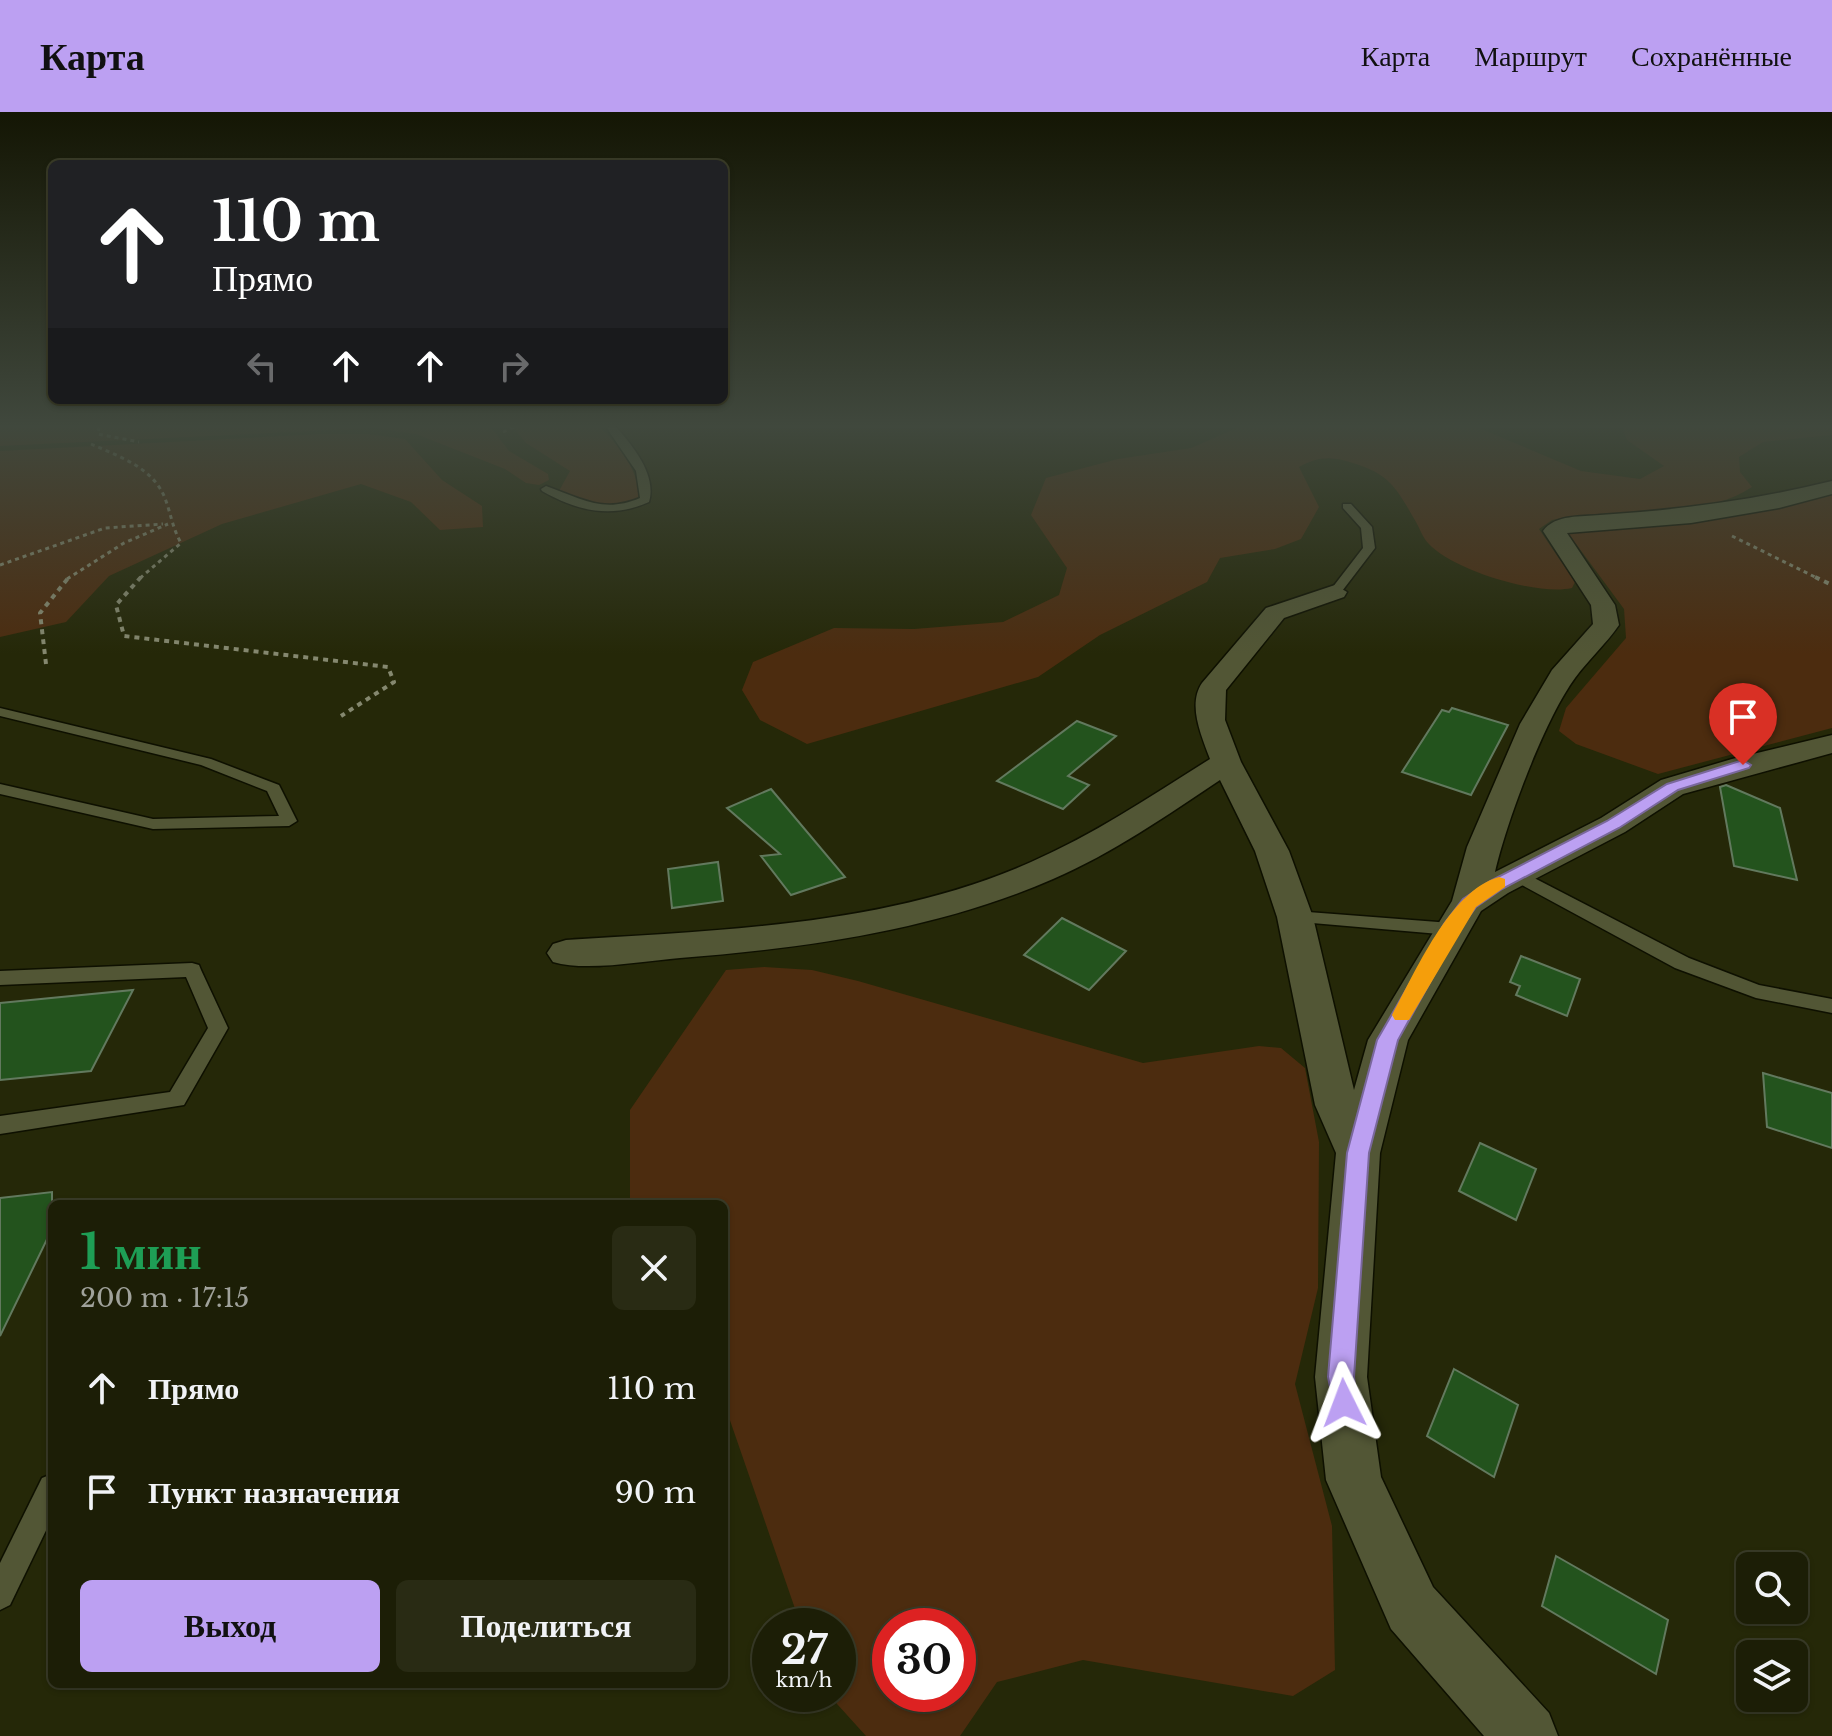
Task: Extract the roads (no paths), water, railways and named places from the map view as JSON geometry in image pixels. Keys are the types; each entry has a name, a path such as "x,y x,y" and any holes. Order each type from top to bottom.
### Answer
{"street":[{"path":"1526,1736 1412,1608 1354,1480 1341,1377 1358,1153 1388,1040 1460,916 1484,847 1535,724 1562,676 1606,625 1603,605 1554,531 1569,524 1691,516 1774,503"},
{"path":"1335,592 1275,613 1212,689 1211,720 1226,762 1272,851 1295,917 1336,1105 1358,1153"},
{"path":"1460,916 1515,874 1613,825 1672,787 1743,765 1832,744"},
{"path":"566,953 754,941 827,929 968,897 1102,842 1226,762"}],"lane":[{"path":"568,503 592,509 632,507 640,503"},
{"path":"1335,592 1369,548 1366,527 1347,506"},
{"path":"0,712 206,762 273,788 289,821 153,824 0,789"},
{"path":"1515,874 1682,963 1756,991 1832,1006"},
{"path":"1295,917 1460,916"},
{"path":"0,978 192,970 218,1028 177,1099 0,1125"},
{"path":"0,1595 48,1496"}]}
